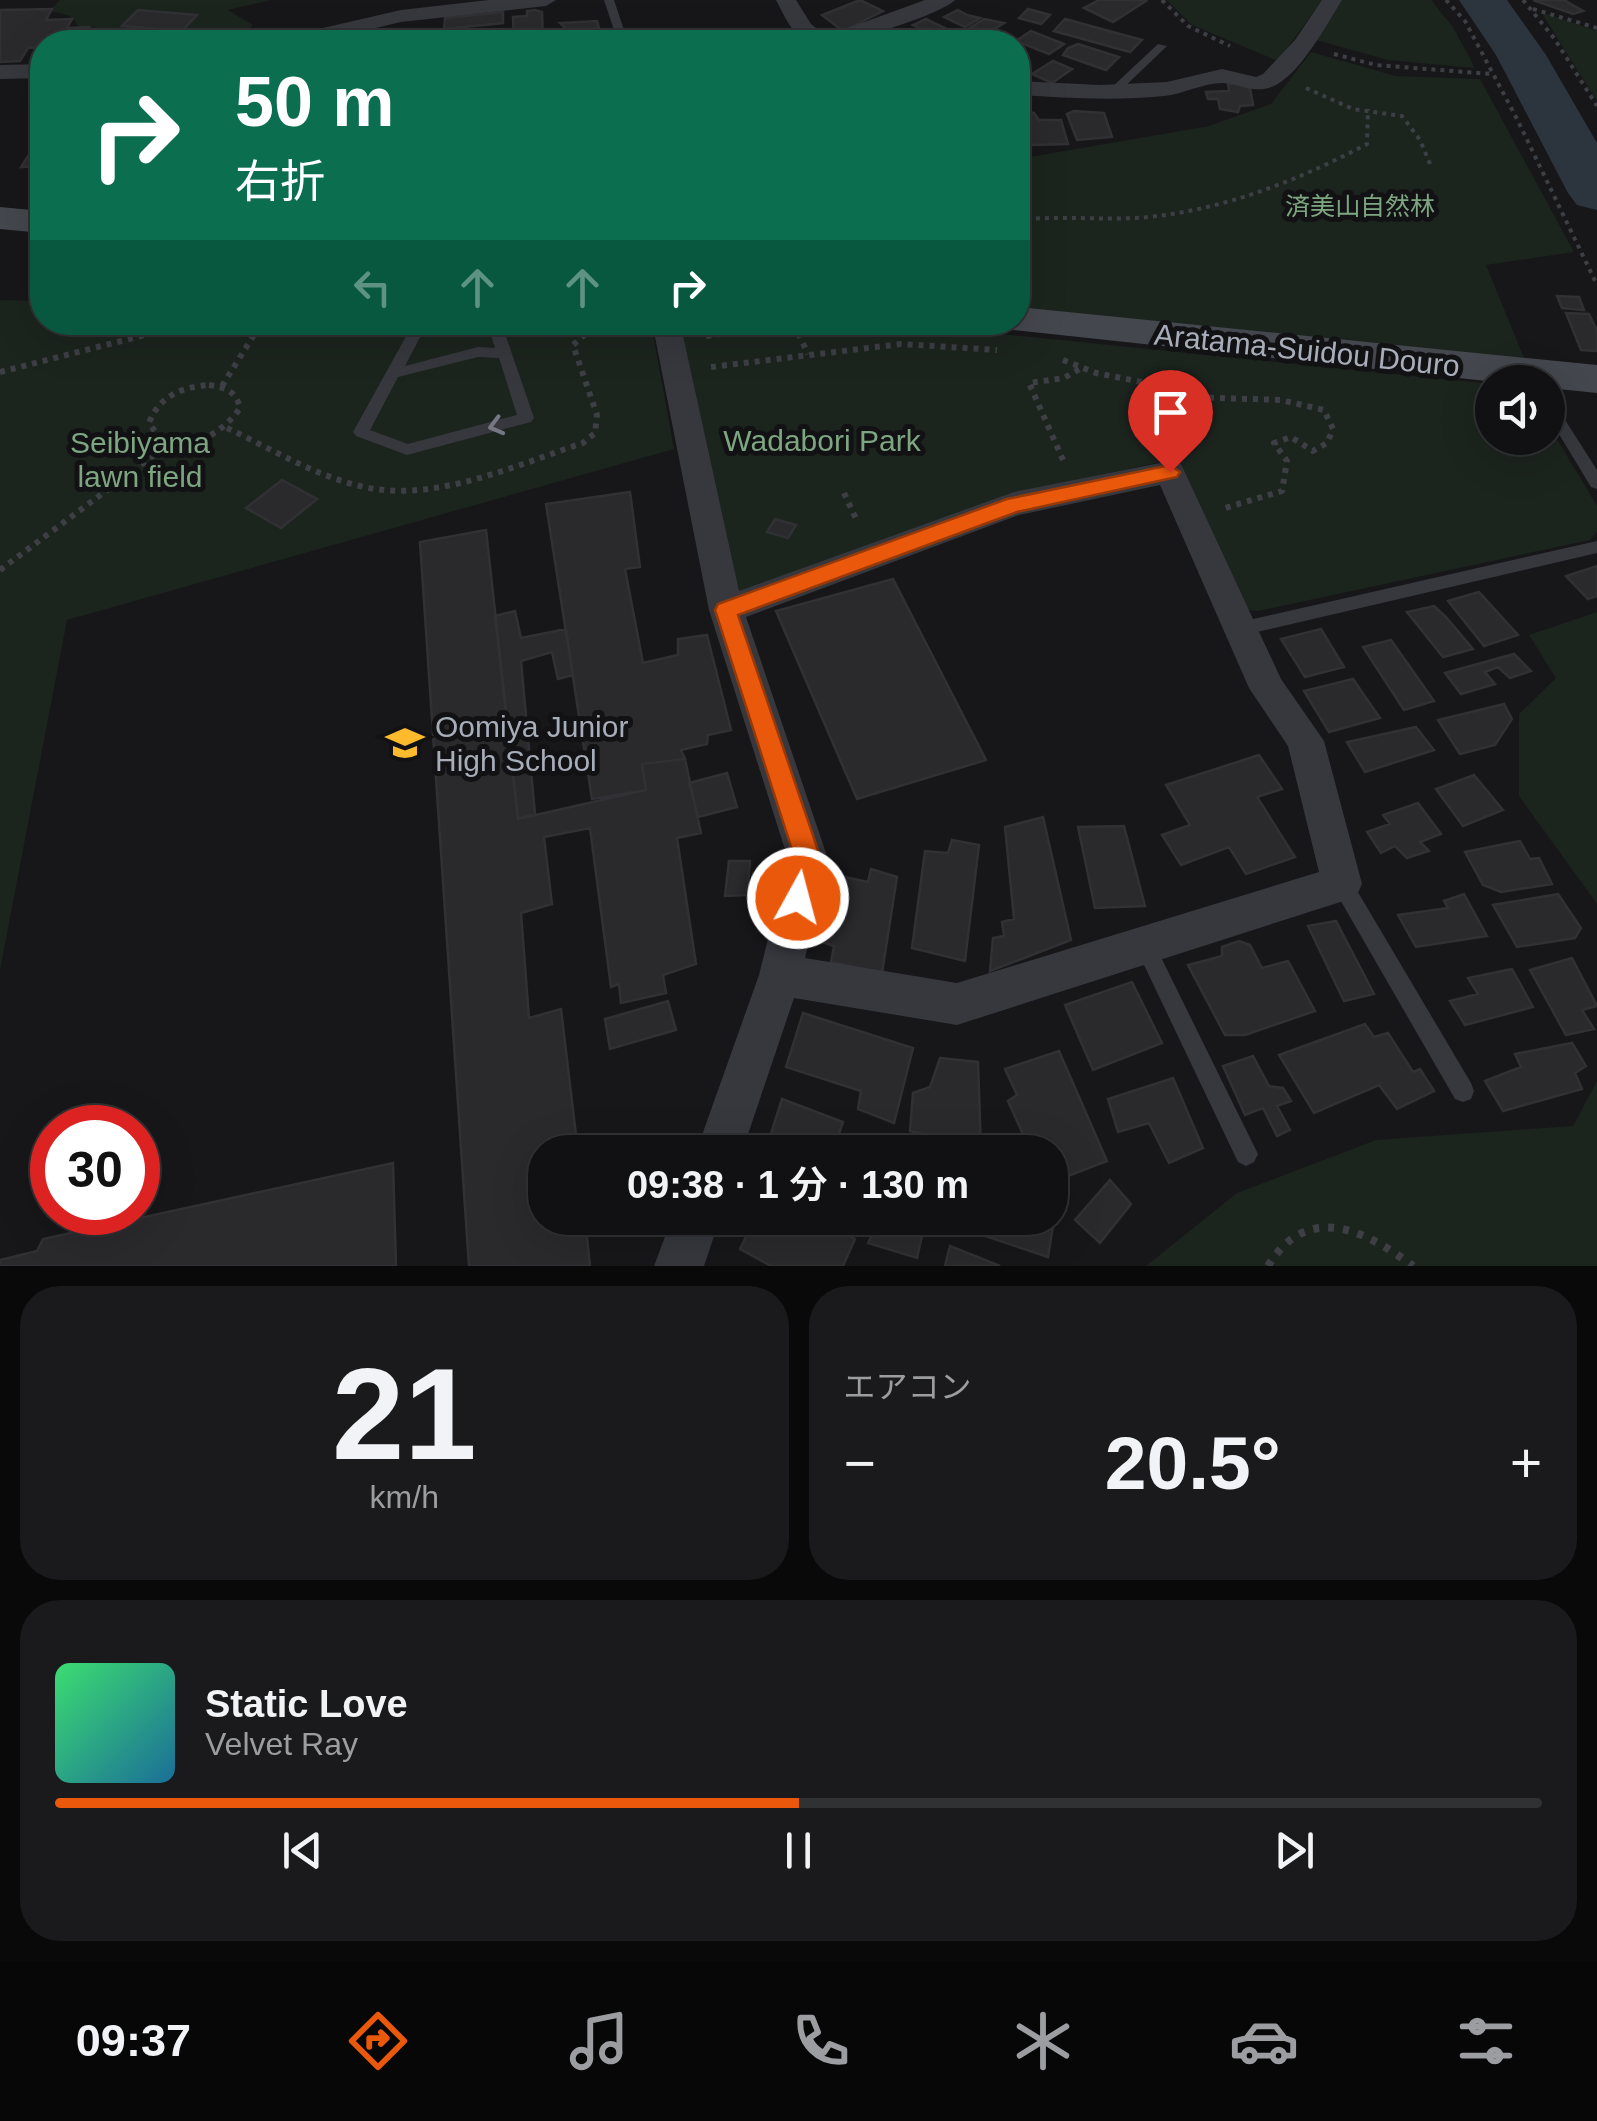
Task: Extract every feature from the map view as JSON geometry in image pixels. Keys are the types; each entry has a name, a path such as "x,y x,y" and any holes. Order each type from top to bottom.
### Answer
{"main road":[{"path":"0,218 30,221"},
{"name":"Aratama-Suidou Douro","path":"1014,336 1475,381"},
{"name":"Aratama-Suidou Douro","path":"1565,383 1597,379"}],"street":[{"path":"342,30 401,16 546,0"},
{"path":"786,0 806,30"},
{"path":"862,30 945,0"},
{"path":"1030,88 1167,89 1222,76 1256,84 1276,73 1303,44 1332,0"},
{"path":"0,72 30,71"},
{"path":"669,335 726,610 808,859 780,976 725,1135"},
{"path":"726,610 1014,504 1170,472 1267,688 1305,741 1342,884 957,1004 780,976"},
{"path":"679,1266 690,1235"}],"lane":[{"path":"609,0 620,30"},
{"path":"1114,91 1162,46"},
{"path":"414,335 361,432 406,450 526,418 498,335"},
{"path":"394,373 478,352 504,353"},
{"path":"1565,433 1597,483"},
{"path":"1240,629 1597,547"},
{"path":"1342,884 1463,1091"},
{"path":"1144,944 1246,1154"}],"path":[{"path":"1162,0 1188,26 1334,103 1396,112 1416,127 1430,164"},
{"path":"1446,0 1465,21 1597,285"},
{"path":"1523,0 1597,106"},
{"path":"1532,9 1555,12 1597,28"},
{"path":"1303,44 1376,65 1491,74"},
{"path":"1030,218 1056,215 1148,217 1256,194 1304,177 1367,144 1368,109"},
{"path":"0,372 145,335"},
{"path":"222,386 255,335"},
{"path":"799,335 808,354"},
{"path":"706,368 901,344 1014,336"},
{"path":"1047,354 1101,375 1162,384 1186,397 1282,400 1324,410 1333,430 1326,444 1313,450 1291,437 1274,442 1287,461 1282,491 1192,519"},
{"path":"1050,469 1066,466 1029,383 1064,378 1083,367"},
{"path":"196,386 222,386 232,392 240,408 226,428 200,441 159,439 150,423 158,404 196,386"},
{"path":"1166,446 1194,436 1198,416 1186,397"},
{"path":"0,570 170,442"},
{"path":"844,494 857,521"},
{"path":"840,527 873,515"},
{"path":"1268,1266 1294,1236 1322,1226 1354,1229 1386,1243 1413,1266"}],"green space":[{"path":"60,0 271,0 228,10 253,25 248,30 76,30 78,25 70,16 50,11"},
{"path":"1167,0 1322,0 1278,61 1192,25"},
{"path":"1342,0 1431,0 1453,27 1475,68 1388,60 1316,40"},
{"path":"1541,12 1597,31 1597,101"},
{"name":"済美山自然林","path":"1311,52 1396,76 1480,79 1574,252 1486,265 1524,358 1030,309 1030,157 1209,126 1271,104"},
{"name":"Wadabori Park","path":"0,300 30,301 30,335 653,335 674,449 67,620 0,970"},
{"name":"Wadabori Park","path":"678,335 1011,335 1475,382 1475,455 1565,452 1597,506 1597,532 1590,540 1258,611 1242,610 1174,459 1027,491 741,594 730,588"},
{"path":"1597,612 1597,904 1519,796 1519,714 1556,678 1529,635"},
{"path":"1597,1081 1597,1266 1146,1266 1237,1193 1376,1140 1573,1126"}],"building":[{"path":"860,0 883,11 845,30 822,15"},
{"path":"1099,0 1146,1 1113,22 1084,8"},
{"path":"1533,0 1564,0 1583,11 1573,14"},
{"path":"52,9 46,20 72,19 67,28 89,27 30,30 30,48 20,61 0,62 0,10"},
{"path":"1028,9 1050,15 1041,24 1019,18"},
{"path":"138,10 197,15 183,30 122,26"},
{"path":"958,10 980,18 965,27 944,17"},
{"path":"527,11 542,12 543,30 514,30 513,17 527,16"},
{"path":"503,12 503,23 444,29 445,18"},
{"path":"926,19 949,30 923,30 913,25"},
{"path":"984,19 1004,23 992,30 968,29"},
{"path":"1065,19 1142,40 1130,52 1054,31"},
{"path":"597,21 599,28 567,30 560,23"},
{"path":"1030,32 1064,44 1049,54 1030,47"},
{"path":"1078,44 1119,57 1106,70 1063,55"},
{"path":"1053,61 1072,69 1052,83 1032,74"},
{"path":"1228,84 1250,88 1253,105 1240,106 1238,112 1220,109 1218,99 1208,99 1206,92 1229,91"},
{"path":"1030,112 1039,120 1061,120 1068,144 1032,145"},
{"path":"1104,113 1112,137 1077,140 1067,114"},
{"path":"1557,296 1579,297 1584,310 1562,308"},
{"path":"1566,313 1589,314 1597,331 1597,351 1581,350"},
{"path":"282,480 317,499 281,528 246,508"},
{"path":"630,492 640,567 625,569 643,663 678,655 678,639 707,635 731,730 708,735 707,744 681,750 685,759 642,764 646,790 592,799 546,504"},
{"path":"775,519 796,525 788,538 767,532"},
{"path":"486,530 518,819 646,790 642,764 685,759 701,833 677,838 696,964 663,975 666,993 621,1003 619,984 611,987 590,828 544,837 552,904 521,913 529,1018 561,1009 576,1135 528,1135 528,1235 587,1235 590,1266 469,1266 420,542"},
{"path":"1597,566 1597,596 1588,599 1566,576"},
{"path":"893,579 986,760 857,799 776,611"},
{"path":"1479,592 1518,635 1484,646 1448,601"},
{"path":"1434,606 1473,649 1443,657 1407,612"},
{"path":"515,611 521,638 566,629 573,675 558,679 552,652 521,661 535,814 518,819 495,616"},
{"path":"1321,629 1344,667 1305,677 1281,639"},
{"path":"1391,640 1434,701 1404,710 1363,647"},
{"path":"1514,654 1531,671 1510,678 1498,667 1485,672 1495,684 1461,694 1445,673"},
{"path":"1353,679 1380,718 1329,732 1304,691"},
{"path":"1504,704 1512,719 1495,745 1460,754 1438,720"},
{"path":"1416,727 1434,750 1365,772 1347,742"},
{"path":"1259,755 1282,789 1257,797 1295,857 1246,874 1229,847 1181,865 1162,835 1190,825 1166,785"},
{"path":"727,773 737,807 698,817 689,783"},
{"path":"1474,775 1503,810 1463,826 1436,789"},
{"path":"1418,803 1441,834 1420,842 1429,851 1407,858 1395,846 1381,853 1367,832 1390,824 1383,815"},
{"path":"1043,817 1071,940 990,971 993,938 1004,936 1002,922 1014,919 1005,827"},
{"path":"1124,826 1145,906 1095,908 1078,827"},
{"path":"952,840 979,845 965,961 912,948 925,851 948,853"},
{"path":"1520,841 1530,859 1539,858 1552,884 1501,892 1483,885 1465,852"},
{"path":"729,861 750,861 747,895 725,896"},
{"path":"871,869 897,877 882,973 831,962 834,946 822,942 830,892 838,895 840,876 868,882"},
{"path":"1464,894 1487,936 1416,947 1398,915 1448,908 1444,901"},
{"path":"1558,894 1581,928 1575,938 1517,947 1493,905"},
{"path":"1336,921 1374,994 1344,1001 1308,926"},
{"path":"1239,941 1250,945 1262,968 1288,961 1315,1011 1245,1035 1225,1035 1188,965 1222,956 1222,947"},
{"path":"1572,958 1597,1006 1582,1010 1594,1029 1566,1035 1530,970"},
{"path":"1512,969 1533,1007 1465,1025 1450,1001 1478,994 1468,978"},
{"path":"1132,982 1162,1043 1093,1070 1065,1005"},
{"path":"668,1001 676,1030 610,1049 605,1019"},
{"path":"803,1013 913,1048 894,1123 858,1109 861,1091 786,1067"},
{"path":"1365,1024 1374,1037 1388,1033 1413,1072 1420,1069 1434,1091 1397,1109 1379,1085 1314,1113 1279,1055"},
{"path":"1572,1043 1586,1066 1575,1073 1582,1089 1503,1111 1485,1081 1521,1067 1515,1054"},
{"path":"1059,1051 1107,1161 1068,1176 1068,1135 1023,1135 1008,1101 1017,1095 1005,1069"},
{"path":"1253,1056 1269,1086 1283,1088 1291,1101 1277,1106 1290,1130 1277,1136 1263,1108 1245,1115 1223,1066"},
{"path":"940,1058 978,1062 980,1135 928,1135 910,1131 913,1093 930,1087"},
{"path":"1173,1078 1203,1148 1169,1163 1149,1123 1118,1132 1108,1099"},
{"path":"782,1099 843,1122 839,1135 771,1135"},
{"path":"393,1163 396,1266 0,1266 0,1260 37,1251 43,1239 61,1235 160,1235 160,1214"},
{"path":"1110,1180 1131,1204 1100,1243 1075,1220"},
{"path":"747,1235 848,1235 855,1239 843,1266 771,1266 740,1249"},
{"path":"872,1235 922,1235 917,1258 868,1243"},
{"path":"982,1235 1052,1235 1048,1257"},
{"path":"950,1246 1000,1266 945,1266"}],"waterway":[{"path":"1483,0 1521,55 1597,193"}],"place":[{"name":"Oomiya Junior High School","path":"405,743"}],"route":[{"path":"798,898 808,859 726,610 1014,504 1170,472"}],"park label":[{"name":"Seibiyama lawn field","path":"140,459"}]}
